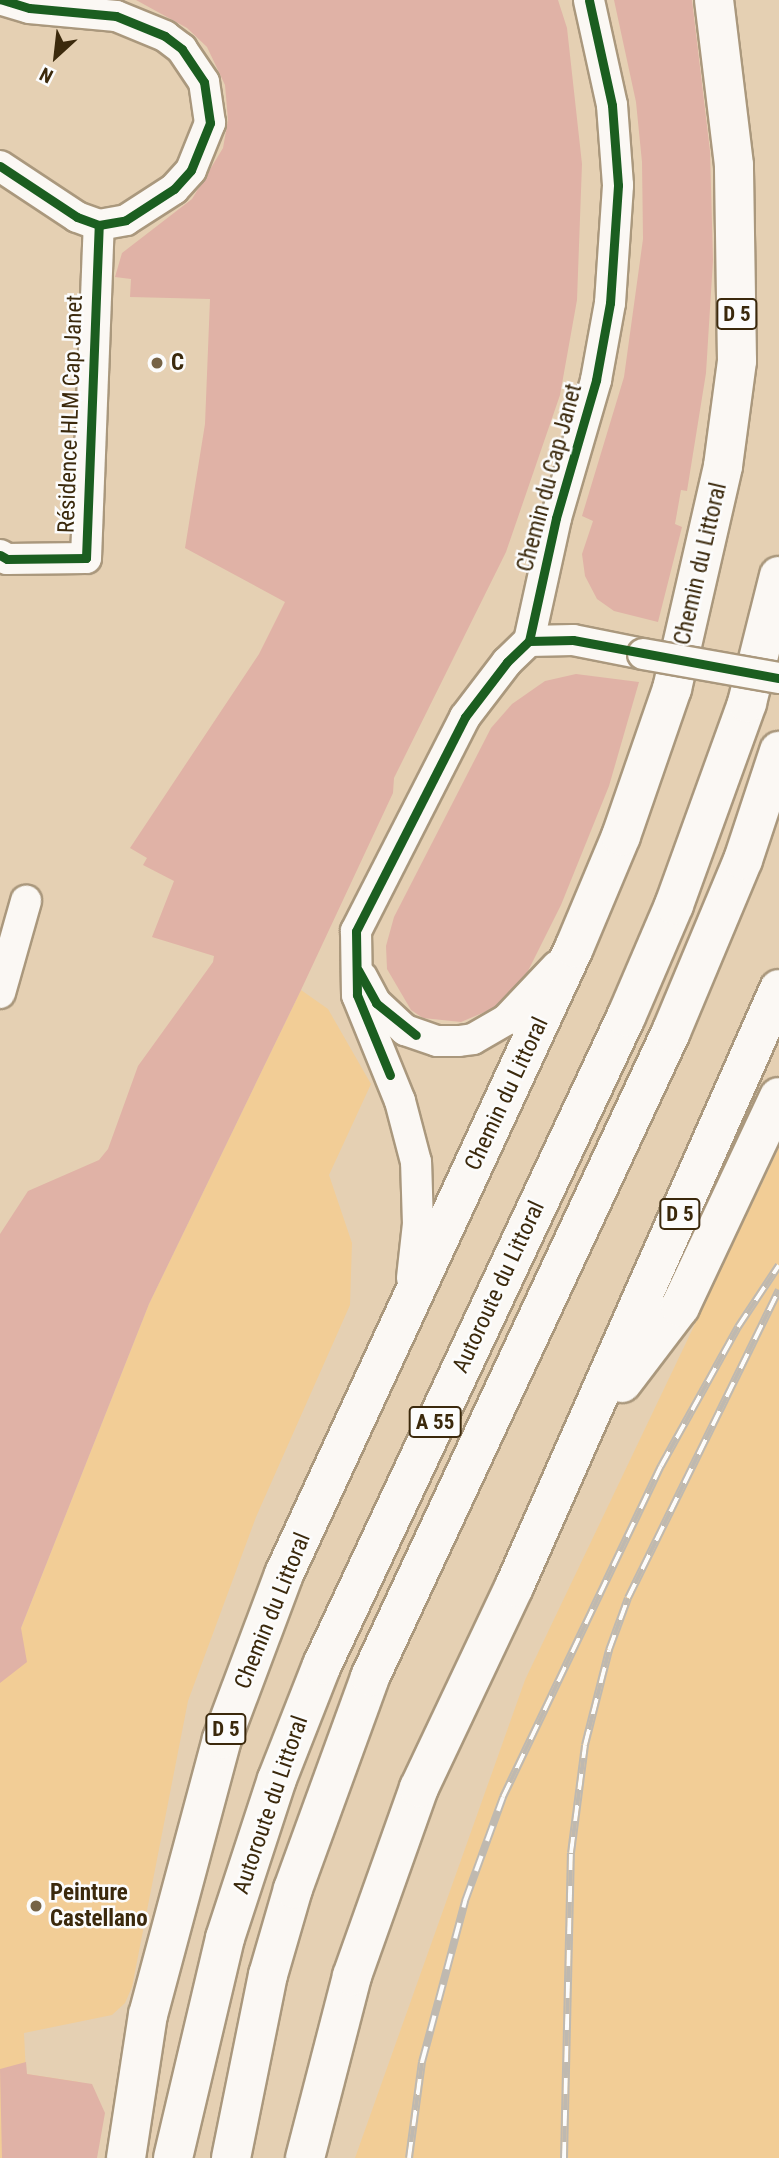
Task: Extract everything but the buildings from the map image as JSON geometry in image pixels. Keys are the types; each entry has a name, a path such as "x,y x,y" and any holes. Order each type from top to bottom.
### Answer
{"main road":[{"name":"Chemin du Littoral","path":"126,2158 148,2015 222,1739 284,1574 574,948 621,836 672,689 723,466 737,361 738,254 728,97 714,0"},
{"name":"Autoroute du Littoral","path":"173,2158 225,1938 277,1779 327,1653 626,1017 674,905 747,703 779,576"},
{"name":"Autoroute du Littoral","path":"231,2158 248,2063 286,1914 370,1676 677,1020 743,860 779,751"},
{"name":"D 5","path":"581,1438 779,989"},
{"path":"304,2158 352,1976 390,1861 419,1788 581,1438 680,1307 779,1097"}],"street":[{"path":"0,166 77,217 99,225 126,220 173,189 191,170 211,123 204,82 182,49 141,23 2,0"},
{"name":"Chemin du Cap Janet","path":"530,641 556,518 596,380 610,303 616,160 612,105 589,0"},
{"name":"Résidence HLM Cap Janet","path":"0,555 7,559 86,558 99,225"},
{"path":"399,1322 416,1265 416,1163 400,1101 357,995 354,961 356,931 465,717 499,671 530,641 573,640 779,678"},
{"path":"0,993 26,901"},
{"path":"354,961 376,1003 405,1030 437,1041 459,1041 473,1039 506,1020 574,948"}],"shaded area":[{"path":"136,0 558,0 567,28 582,164 577,300 560,395 506,552 394,778 393,793 149,1304 21,1628 27,1662 0,1683 0,1234 28,1191 99,1160 108,1149 138,1066 213,962 214,956 152,937 174,881 143,865 147,858 130,848 259,654 285,602 185,548 205,424 210,299 130,297 131,279 115,277 122,253 192,199 223,148 228,120 225,85 207,47 187,28"},
{"path":"614,0 692,0 710,151 713,260 706,373 687,491 681,490 675,524 682,527 658,622 614,611 597,599 585,576 582,554 593,521 582,516 624,377 643,239 642,162 636,102"},
{"path":"576,674 639,682 609,786 561,905 519,989 499,1006 461,1022 423,1018 411,1010 387,969 386,946 394,917 491,728 512,704 545,681"},
{"path":"301,990 328,1009 371,1084 329,1175 352,1243 350,1305 256,1517 188,1701 132,1987 125,2003 112,2015 24,2033 26,2074 79,2082 76,2158 0,2158 0,1635 21,1628 149,1304"},
{"path":"779,1148 779,2158 355,2158 525,1680"},
{"path":"26,2062 27,2074 92,2084 105,2113 97,2158 2,2158 0,2069"}],"railway":[{"path":"409,2158 422,2062 465,1901 503,1797 661,1466 738,1327 779,1265"},
{"path":"564,2158 571,1853 585,1745 609,1650 628,1598 779,1290"}],"cycle path":[{"path":"0,166 77,217 99,225 126,220 174,189 191,170 210,123 204,82 182,49 165,36 116,16 29,8 2,0"},
{"path":"390,1075 357,995 356,931 465,717 507,662 529,641 556,518 596,380 610,303 618,185 612,105 589,0"},
{"path":"0,555 7,559 86,558 99,225"},
{"path":"529,641 573,640 779,678"},
{"path":"358,970 376,1003 416,1035"}],"place":[{"name":"C","path":"157,363"},
{"name":"Peinture Castellano","path":"36,1906"}]}
